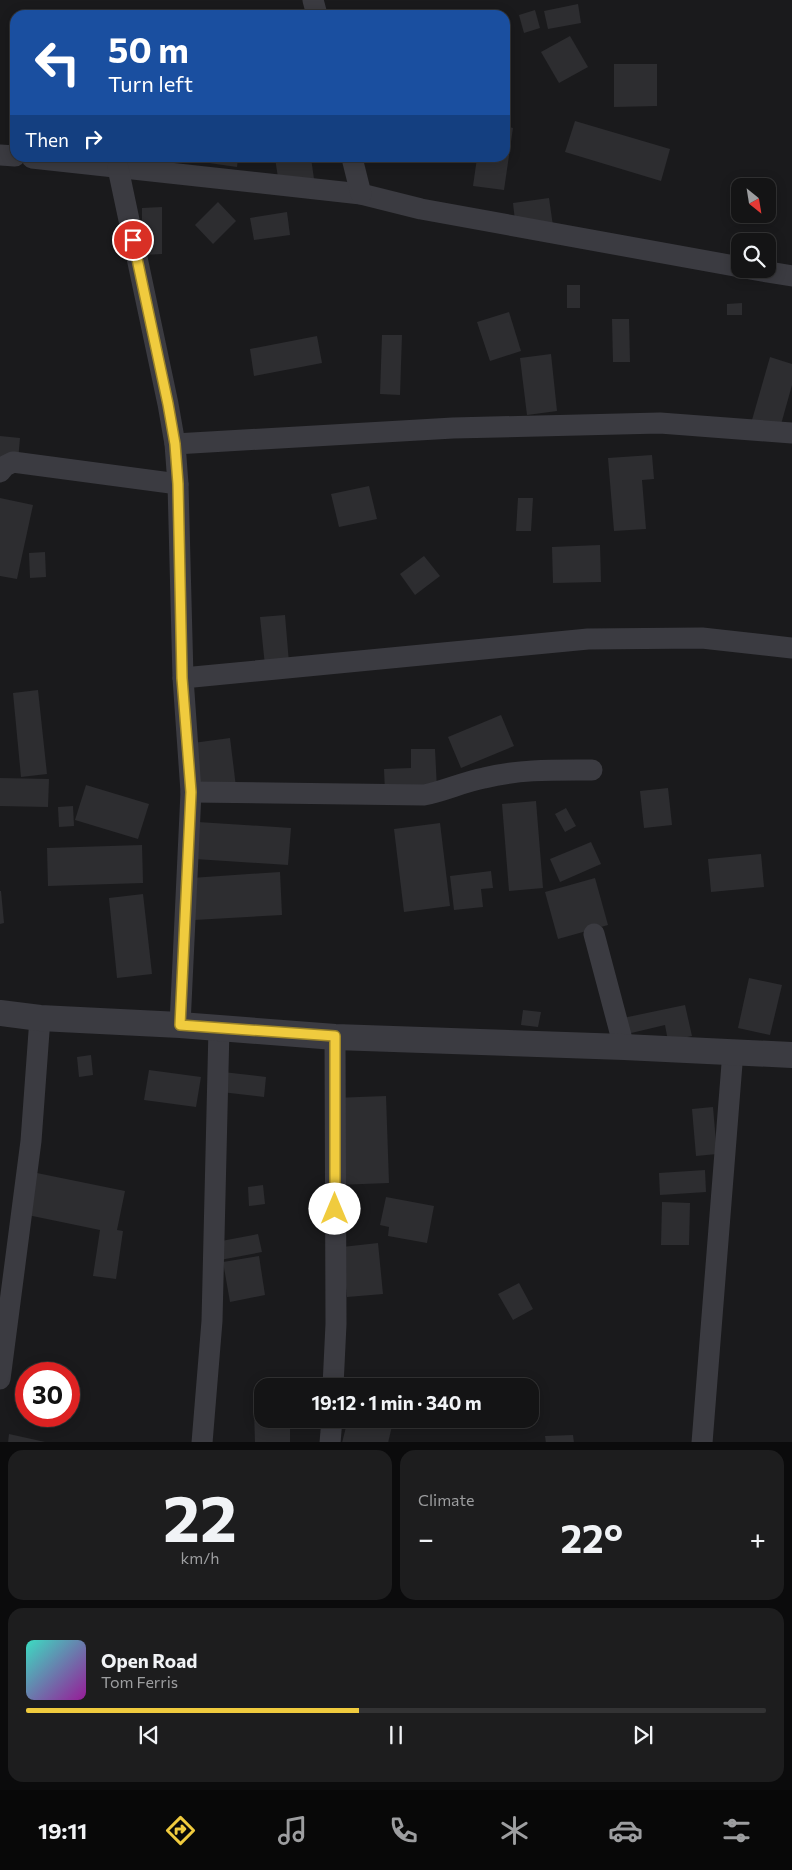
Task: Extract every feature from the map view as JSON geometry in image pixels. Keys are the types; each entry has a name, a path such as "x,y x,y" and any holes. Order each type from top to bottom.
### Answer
{"street":[{"path":"66,162 361,194 421,209 731,265"},
{"path":"353,162 361,194"},
{"path":"118,168 168,404 175,444 178,484 182,678 191,792 180,1025"},
{"path":"776,273 792,276"},
{"path":"175,444 453,428 660,423 792,433"},
{"path":"0,472 5,466 14,462 178,484"},
{"path":"182,678 588,639 702,638 792,648"},
{"path":"191,792 424,795 444,791 483,778 522,771 592,770"},
{"path":"594,934 624,1046"},
{"path":"0,1013 40,1018 180,1025 335,1036 624,1046 792,1055"},
{"path":"0,1379 31,1141 40,1018"},
{"path":"202,1442 212,1321 219,1028"},
{"path":"333,1378 336,1324 335,1036"},
{"path":"702,1442 733,1051"},
{"path":"330,1442 331,1428"}],"building":[{"path":"578,4 581,23 548,29 544,11"},
{"path":"535,10 540,28 524,33 519,15"},
{"path":"570,36 588,67 559,83 541,52"},
{"path":"614,64 657,64 657,106 614,107"},
{"path":"575,121 670,149 661,181 565,152"},
{"path":"510,127 513,128 510,149"},
{"path":"202,162 238,162 237,167"},
{"path":"276,162 312,162 314,179 279,184"},
{"path":"476,162 508,162 504,190 473,186"},
{"path":"549,198 553,226 516,230 513,203"},
{"path":"218,202 236,221 213,244 195,225"},
{"path":"162,207 162,254 142,255 142,208"},
{"path":"287,212 290,235 254,240 250,218"},
{"path":"567,285 580,285 580,308 567,308"},
{"path":"742,303 742,315 727,315 727,304"},
{"path":"509,312 521,351 490,361 477,322"},
{"path":"612,319 629,319 630,362 613,362"},
{"path":"382,335 402,335 400,395 380,394"},
{"path":"317,336 322,363 254,376 250,349"},
{"path":"551,354 557,411 527,415 520,358"},
{"path":"770,357 792,364 792,385 780,428 752,420"},
{"path":"0,436 20,438 18,461 0,459"},
{"path":"652,455 654,479 642,480 646,529 614,531 608,458"},
{"path":"369,486 377,519 339,527 331,494"},
{"path":"0,498 33,505 17,579 0,576"},
{"path":"518,498 533,498 531,531 516,531"},
{"path":"600,545 601,582 553,583 552,547"},
{"path":"45,552 46,577 30,578 29,553"},
{"path":"424,556 440,576 415,595 400,574"},
{"path":"285,615 289,663 265,666 260,617"},
{"path":"38,690 47,774 21,777 13,693"},
{"path":"501,715 514,746 461,768 448,737"},
{"path":"230,738 236,787 199,791 193,743"},
{"path":"411,749 435,749 437,789 385,792 384,769 411,768"},
{"path":"0,778 49,779 48,807 0,806"},
{"path":"86,785 149,804 138,839 75,820"},
{"path":"668,788 672,825 644,828 640,791"},
{"path":"536,801 543,888 509,891 502,804"},
{"path":"73,806 74,826 59,827 58,807"},
{"path":"566,808 576,826 565,832 555,814"},
{"path":"198,822 291,828 288,865 195,859"},
{"path":"440,823 450,906 404,912 394,829"},
{"path":"591,842 601,864 560,882 550,859"},
{"path":"142,845 143,883 48,886 47,848"},
{"path":"761,854 764,887 711,892 708,859"},
{"path":"491,871 493,888 481,889 483,907 454,910 450,876"},
{"path":"280,872 282,915 194,920 191,878"},
{"path":"595,878 608,925 558,939 545,892"},
{"path":"0,891 4,923 0,924"},
{"path":"143,894 152,974 117,978 109,898"},
{"path":"749,978 782,985 770,1035 738,1028"},
{"path":"685,1005 692,1036 668,1041 665,1025 627,1034 623,1018"},
{"path":"523,1010 541,1012 538,1027 521,1025"},
{"path":"91,1055 93,1075 79,1077 77,1057"},
{"path":"149,1070 201,1077 196,1107 144,1100"},
{"path":"223,1072 266,1077 264,1097 221,1092"},
{"path":"386,1096 389,1183 336,1185 333,1098"},
{"path":"713,1107 717,1154 696,1156 692,1109"},
{"path":"705,1170 706,1192 660,1195 659,1173"},
{"path":"27,1171 125,1191 117,1230 123,1231 116,1279 93,1276 100,1230 18,1213"},
{"path":"263,1185 265,1204 249,1206 248,1187"},
{"path":"386,1197 434,1206 427,1243 388,1236 389,1227 380,1225"},
{"path":"662,1202 690,1203 689,1245 661,1245"},
{"path":"258,1234 262,1252 220,1260 216,1242"},
{"path":"378,1243 383,1294 347,1297 342,1247"},
{"path":"259,1256 265,1295 230,1302 223,1262"},
{"path":"519,1283 533,1309 513,1320 498,1294"},
{"path":"255,1428 290,1428 290,1442 255,1442"},
{"path":"346,1428 392,1428 388,1442 342,1442"},
{"path":"9,1434 45,1442 8,1442"},
{"path":"573,1435 574,1442 546,1442 545,1436"}],"route":[{"path":"133,240 168,404 175,444 178,484 182,678 191,792 180,1025 335,1036 335,1209"}]}
